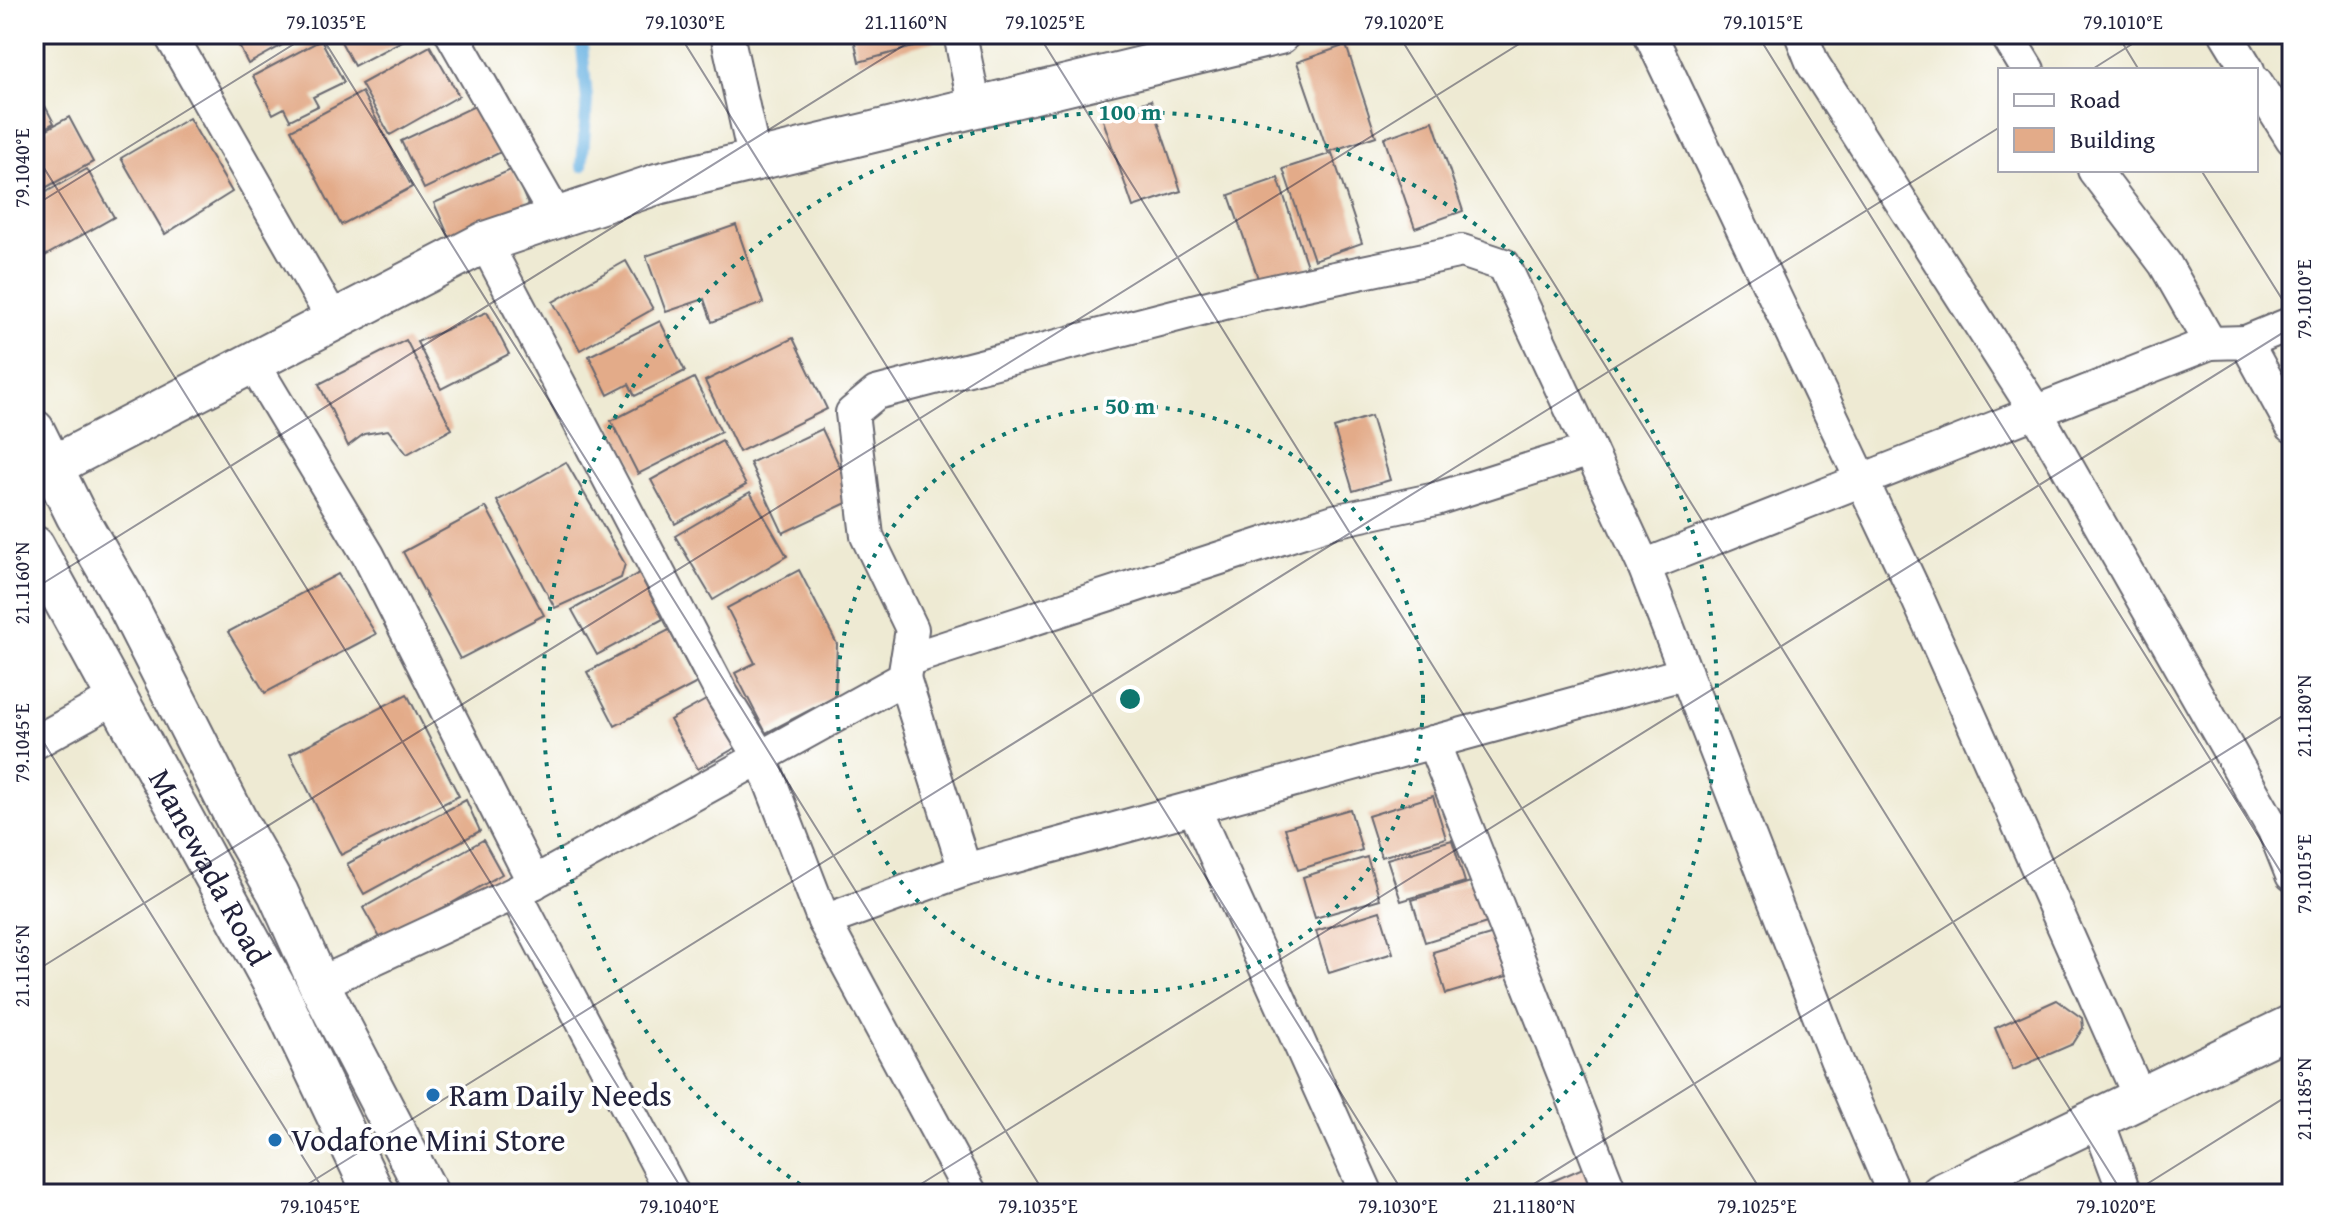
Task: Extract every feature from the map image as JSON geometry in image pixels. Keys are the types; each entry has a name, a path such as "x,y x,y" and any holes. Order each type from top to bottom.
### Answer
{"street":[{"path":"170,34 334,321"},
{"path":"452,34 557,218"},
{"path":"727,34 755,161"},
{"path":"960,34 975,108"},
{"path":"53,466 485,242 657,184 975,108 1192,44 1279,34"},
{"path":"1650,34 1863,480 2140,1098"},
{"path":"1801,34 1813,64 2036,412 2274,830 2292,875"},
{"path":"2006,34 2027,68"},
{"path":"2226,34 2247,68"},
{"path":"2258,85 2292,139"},
{"path":"2096,172 2165,264 2210,343"},
{"path":"485,242 723,696 761,758 824,921 971,1194"},
{"path":"965,870 905,669 912,629 867,536 852,413 876,393 1255,295 1462,251 1504,265 1644,566 1836,1059 1894,1194"},
{"path":"1644,566 2210,343 2246,342 2292,323"},
{"path":"2246,342 2292,426"},
{"path":"253,363 368,555 673,1194"},
{"path":"34,430 76,515 124,598 238,823 278,893 319,984 428,1194"},
{"path":"319,984 525,888 761,758 905,669 1334,521 1436,499 1590,450"},
{"name":"Manewada Road","path":"34,546 279,994 374,1194"},
{"path":"824,921 965,870 1686,673"},
{"path":"34,743 115,698"},
{"path":"1433,742 1611,1194"},
{"path":"1194,808 1367,1194"},
{"path":"1941,1194 1988,1184 2097,1119 2292,1025"},
{"path":"2097,1119 2125,1194"}],"building":[{"path":"233,34 302,34 248,64"},
{"path":"337,34 404,34 406,39 354,66"},
{"path":"853,34 933,34 935,41 859,62"},
{"path":"321,40 344,82 313,97 318,106 290,120 284,108 273,114 253,76"},
{"path":"1346,45 1376,136 1328,152 1297,62"},
{"path":"430,46 459,96 390,135 361,84"},
{"path":"34,85 54,123 34,134"},
{"path":"362,92 412,187 341,225 291,130"},
{"path":"1151,100 1181,191 1133,207 1102,117"},
{"path":"479,104 501,152 424,189 401,141"},
{"path":"69,117 93,162 34,194 34,136"},
{"path":"189,118 232,192 165,234 121,158"},
{"path":"1433,121 1463,211 1415,228 1384,138"},
{"path":"1332,153 1362,243 1314,260 1283,169"},
{"path":"87,169 114,217 34,262 34,199"},
{"path":"513,169 531,212 453,246 434,203"},
{"path":"1278,178 1308,269 1260,284 1229,195"},
{"path":"736,225 763,303 712,322 704,299 666,312 646,256"},
{"path":"626,261 653,309 580,350 553,302"},
{"path":"487,312 509,354 441,389 417,342"},
{"path":"660,321 685,371 635,396 629,384 608,395 589,356"},
{"path":"793,338 827,409 739,452 705,381"},
{"path":"406,340 452,429 407,454 388,430 364,434 348,446 319,384"},
{"path":"694,378 721,432 638,474 611,421"},
{"path":"1371,416 1390,480 1353,491 1334,428"},
{"path":"822,429 855,499 783,533 750,463"},
{"path":"722,441 746,485 675,524 651,480"},
{"path":"566,462 625,564 621,578 555,608 497,501"},
{"path":"750,492 787,556 713,600 675,536"},
{"path":"486,507 544,615 460,659 403,552"},
{"path":"799,570 837,644 835,697 766,733 735,673 755,663 727,608"},
{"path":"639,573 663,619 597,655 572,610"},
{"path":"338,574 376,634 265,693 228,632"},
{"path":"669,630 697,683 615,726 587,672"},
{"path":"407,694 459,796 341,855 290,754"},
{"path":"715,695 742,744 698,769 670,720"},
{"path":"1433,796 1446,838 1381,857 1368,816"},
{"path":"466,800 480,831 364,894 347,864"},
{"path":"1350,809 1362,850 1298,870 1285,828"},
{"path":"483,840 502,874 383,943 363,908"},
{"path":"1452,840 1465,882 1401,901 1387,859"},
{"path":"1367,857 1380,899 1315,918 1303,877"},
{"path":"1477,880 1490,922 1425,942 1412,900"},
{"path":"1380,911 1393,953 1329,973 1316,931"},
{"path":"1497,933 1510,975 1446,994 1433,952"},
{"path":"2057,1000 2082,1018 2083,1028 2073,1044 2013,1070 1995,1028"},
{"path":"1585,1167 1597,1194 1523,1194"}],"waterway":[{"path":"581,34 587,100 582,166"}],"place":[{"name":"Ram Daily Needs","path":"433,1095"},
{"name":"Vodafone Mini Store","path":"275,1140"}]}
